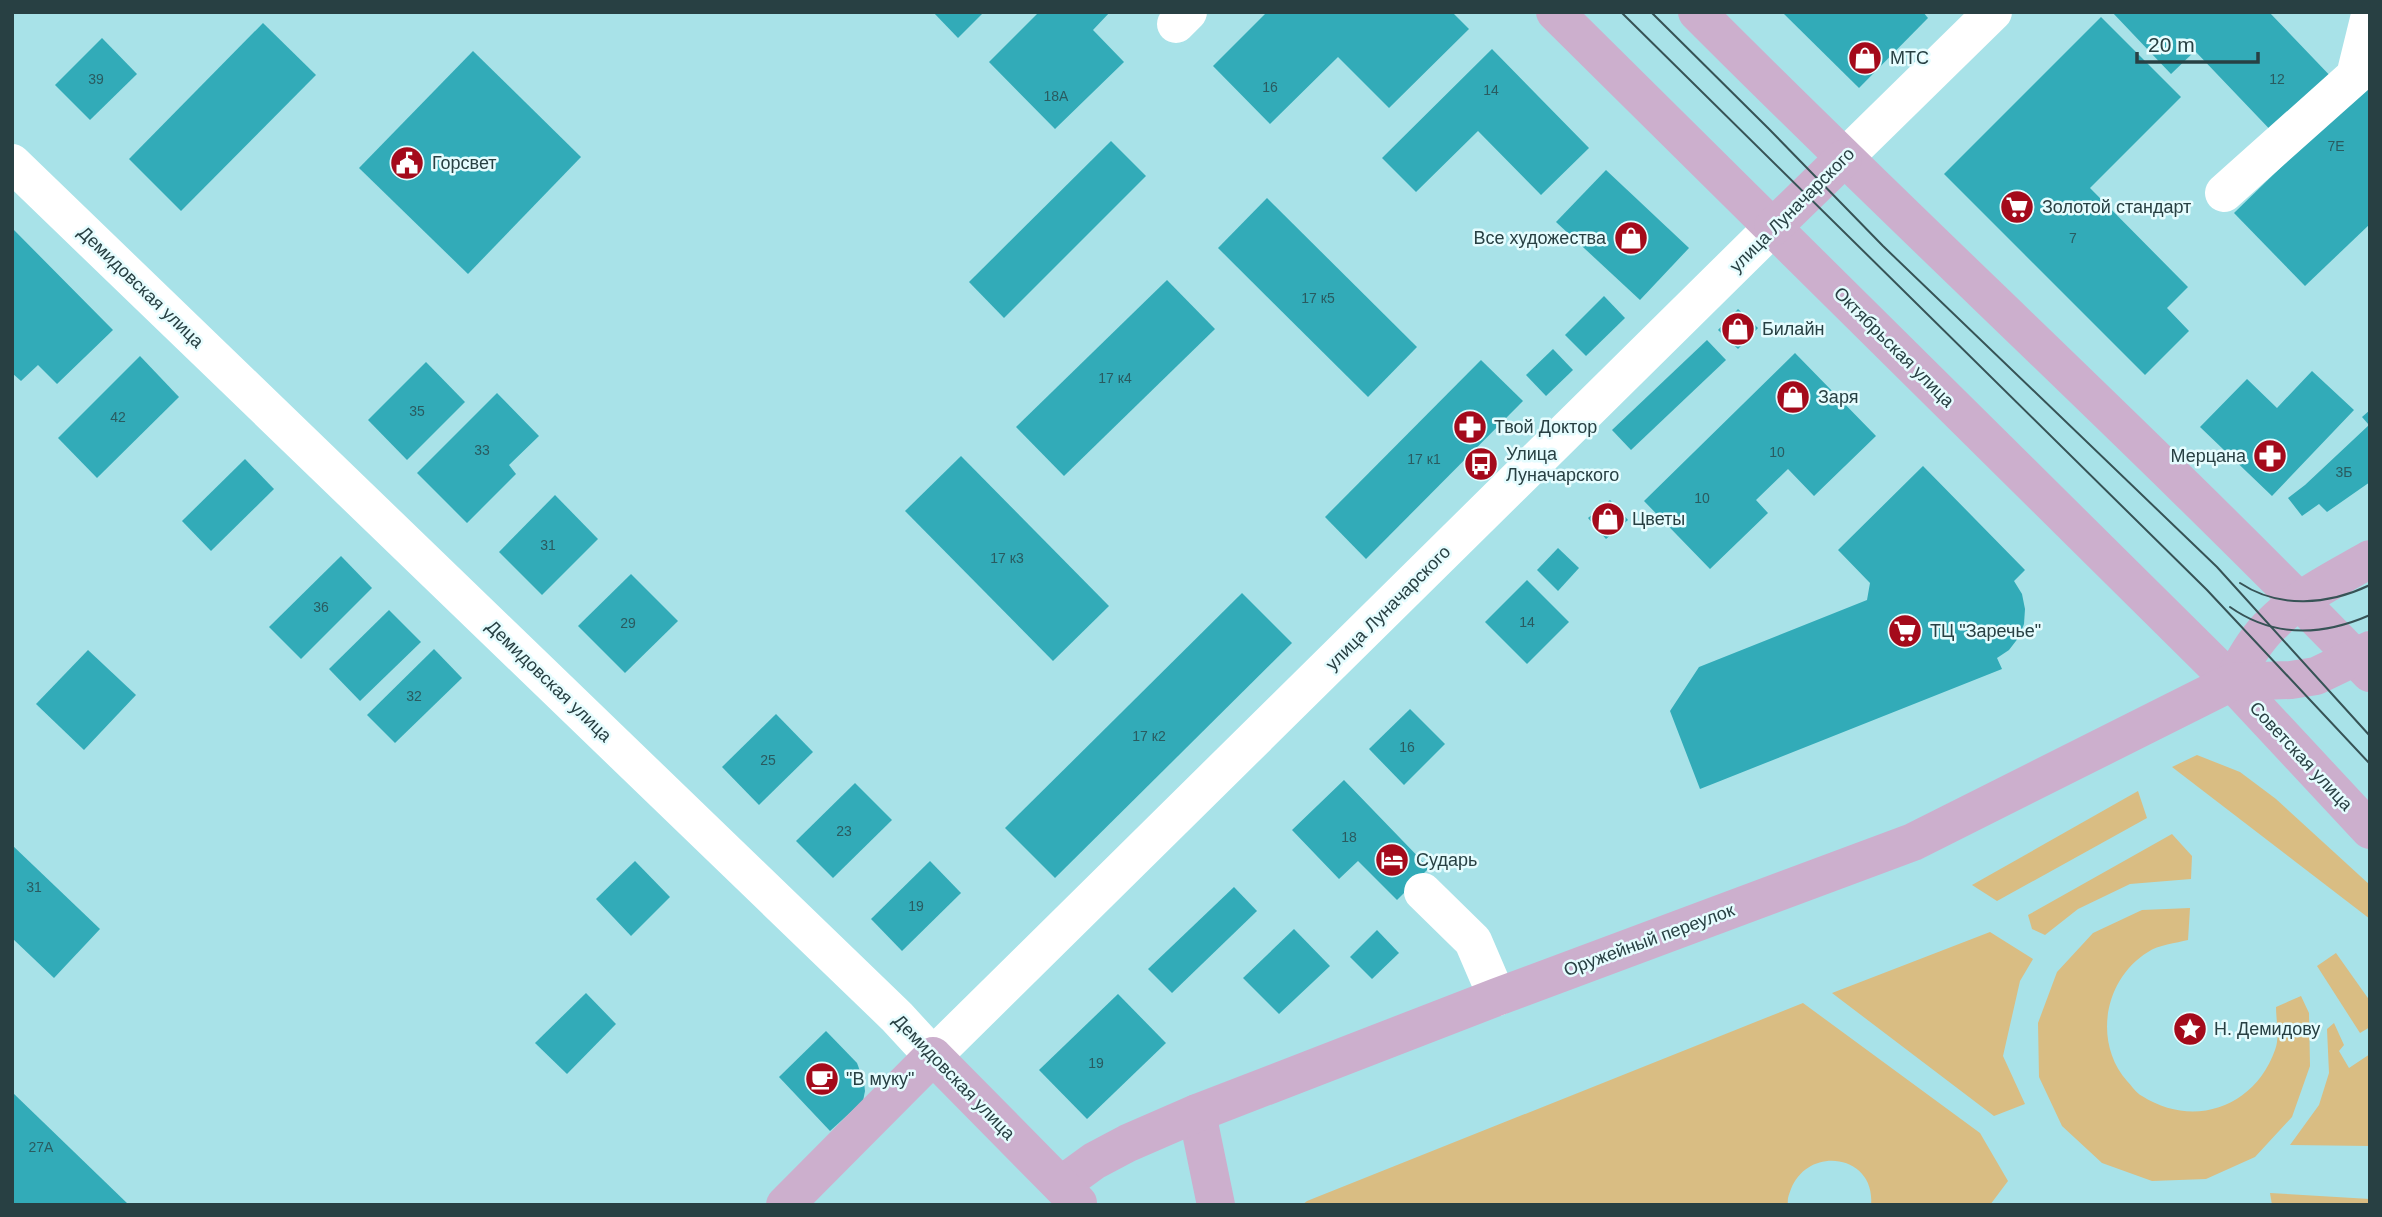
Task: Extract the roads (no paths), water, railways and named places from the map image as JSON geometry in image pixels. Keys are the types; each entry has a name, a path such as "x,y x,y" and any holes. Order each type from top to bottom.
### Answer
{"main road":[{"name":"Октябрьская улица","path":"1555,12 2232,682"},
{"path":"1696,12 1843,159 1909,219 2298,601 2365,661"},
{"name":"улица Луначарского","path":"1773,227 1843,159"},
{"path":"2232,682 2270,625 2298,601 2370,559"},
{"path":"2232,682 2304,678 2365,661"},
{"name":"Советская улица","path":"2232,682 2370,830"},
{"name":"Оружейный переулок","path":"1070,1195 1094,1161 1128,1143 1196,1113 1497,997 1913,842 2232,682"},
{"name":"улица Луначарского","path":"785,1205 933,1056"},
{"name":"Демидовская улица","path":"933,1056 1070,1195"},
{"path":"1196,1113 1216,1205"}],"street":[{"name":"улица Луначарского","path":"1843,159 1993,12"},
{"path":"2224,193 2355,76 2370,15"},
{"name":"Демидовская улица","path":"12,163 897,1017 933,1056"},
{"name":"улица Луначарского","path":"933,1056 1773,227"},
{"path":"1423,892 1473,942 1497,997"}],"tram line":[{"path":"1621,12 2207,590 2370,764"},
{"path":"1651,12 1883,246 2217,567 2370,736"},
{"path":"2240,583 2271,597 2304,601 2337,597 2370,585"},
{"path":"2230,607 2264,624 2298,631 2334,627 2370,615"}],"place":[{"name":"МТС","path":"1865,58"},
{"name":"Горсвет","path":"407,163"},
{"name":"Золотой стандарт","path":"2017,207"},
{"name":"Все художества","path":"1631,238"},
{"name":"Билайн","path":"1738,329"},
{"name":"Заря","path":"1793,397"},
{"name":"Твой Доктор","path":"1470,427"},
{"name":"Мерцана","path":"2270,456"},
{"name":"Улица Луначарского","path":"1481,464"},
{"name":"Цветы","path":"1608,519"},
{"name":"ТЦ \"Заречье\"","path":"1905,631"},
{"name":"Сударь","path":"1392,860"},
{"name":"Н. Демидову","path":"2190,1029"},
{"name":"\"В муку\"","path":"822,1079"}]}
